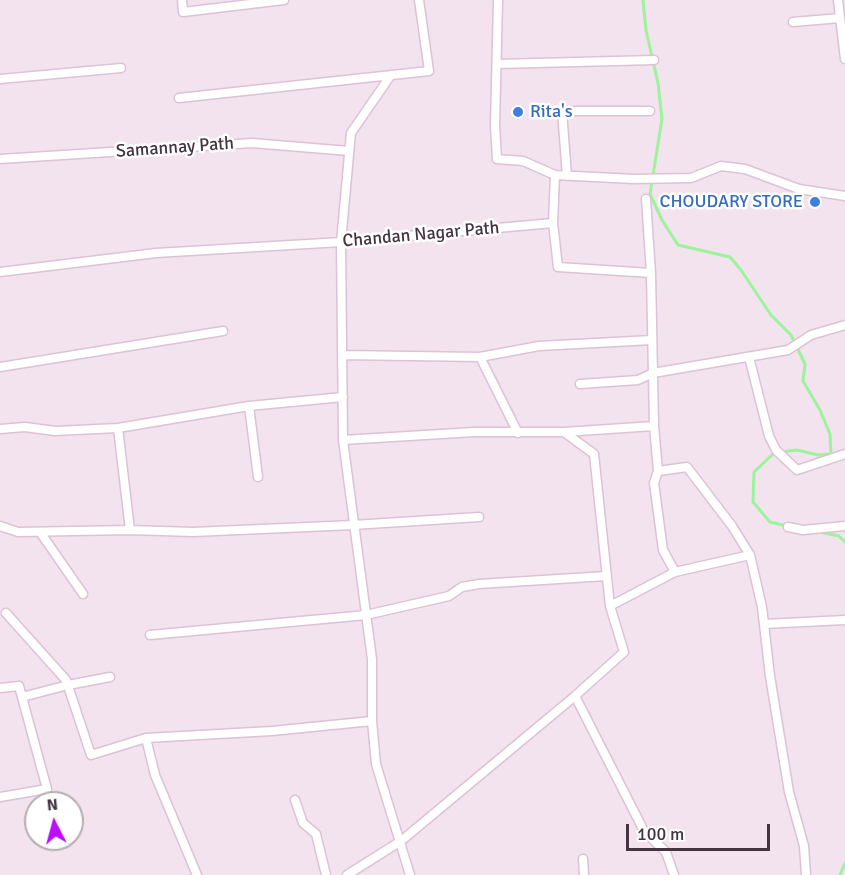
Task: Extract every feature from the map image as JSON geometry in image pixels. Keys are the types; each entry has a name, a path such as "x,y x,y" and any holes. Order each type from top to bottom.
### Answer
{"street":[{"path":"182,0 183,12 284,0"},
{"path":"178,98 429,71 419,0"},
{"path":"498,0 495,126 497,159 523,161 555,175 634,179 691,178 721,166 745,169 799,189 845,196"},
{"path":"838,0 845,59"},
{"path":"793,22 840,18"},
{"path":"496,64 654,60"},
{"path":"0,79 121,68"},
{"path":"391,75 351,133 341,242 344,440 353,525 372,659 372,721 376,764 410,875"},
{"path":"567,176 562,111 650,111"},
{"name":"Samannay Path","path":"0,159 252,143 349,151"},
{"path":"555,175 553,223 558,267 651,273"},
{"path":"646,199 651,273 654,426 658,471 654,483 663,550 675,572"},
{"name":"Chandan Nagar Path","path":"0,272 156,253 341,242 553,223"},
{"path":"580,384 638,380 653,373 790,349 811,334 845,325"},
{"path":"0,367 223,331"},
{"path":"342,355 480,357 539,346 652,340"},
{"path":"480,357 518,433"},
{"path":"749,357 769,436 783,458 796,470 845,454"},
{"path":"0,429 25,427 55,431 118,428 249,406 343,397"},
{"path":"249,406 258,477"},
{"path":"344,440 474,432 564,432 654,426"},
{"path":"118,428 130,530"},
{"path":"347,875 400,841 575,696 624,651 610,606 594,454 564,432"},
{"path":"658,471 687,467 732,526 750,555 764,624 787,781 804,846 806,875"},
{"path":"0,526 18,532 130,530 193,532 479,517"},
{"path":"788,527 803,530 845,526"},
{"path":"40,532 83,594"},
{"path":"610,606 675,572 750,555"},
{"path":"150,635 366,615 449,596 462,587 479,584 606,576"},
{"path":"6,613 66,680 91,755 146,738 272,731 372,721"},
{"path":"764,624 845,620"},
{"path":"22,697 110,677"},
{"path":"0,688 19,686 47,789 0,797"},
{"path":"575,696 644,831 666,852 674,875"},
{"path":"146,738 155,775 197,875"},
{"path":"295,800 303,823 316,834 326,875"},
{"path":"583,860 584,875"}],"waterway":[{"path":"643,0 662,119 650,194 662,220 678,245 730,257 771,315 791,335 805,364 803,381 820,410 830,434 831,454 818,455 797,450 774,453 754,472 753,502 770,522 787,526"},
{"path":"820,532 839,536 845,542"},
{"path":"840,875 845,863"}],"place":[{"name":"Rita's","path":"518,112"},
{"name":"CHOUDARY STORE","path":"815,202"}]}
